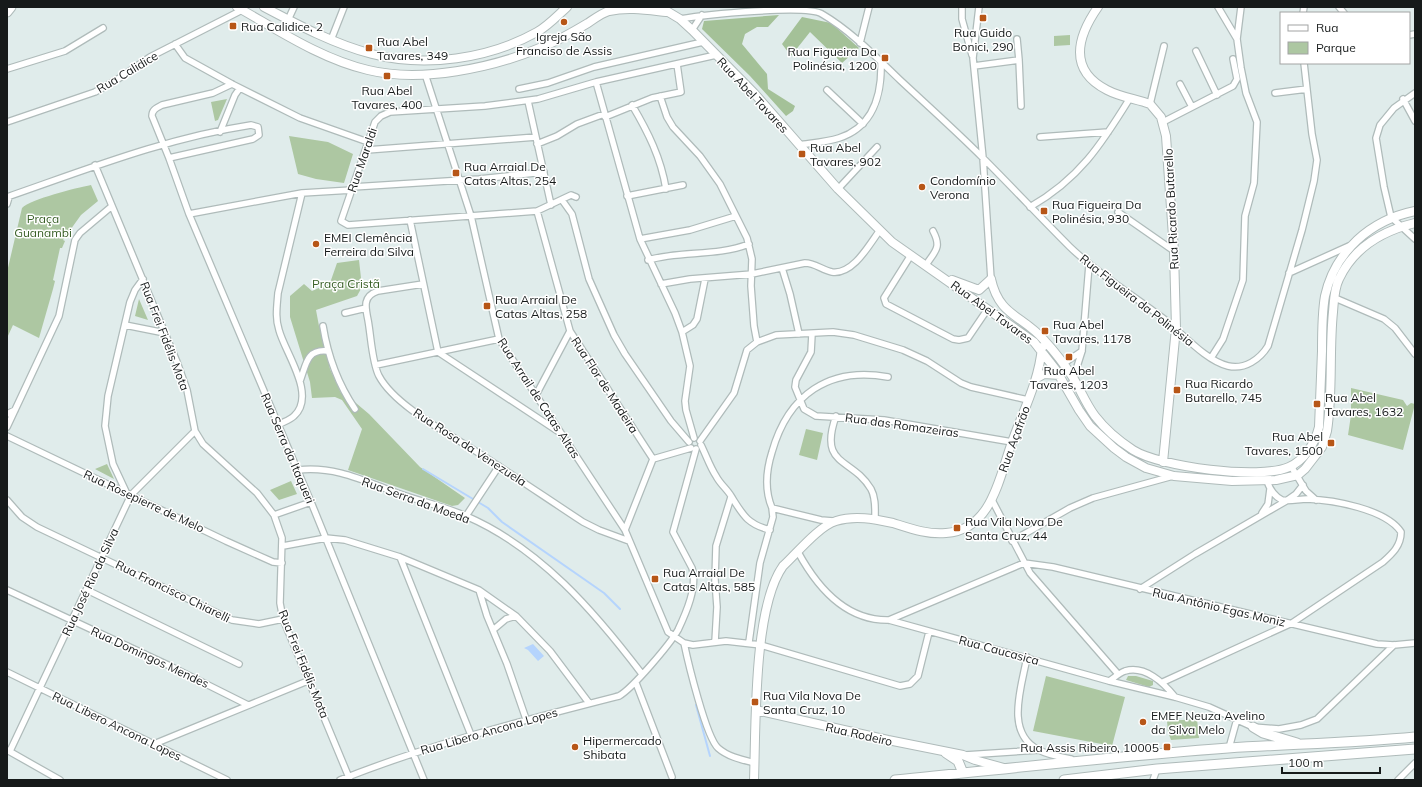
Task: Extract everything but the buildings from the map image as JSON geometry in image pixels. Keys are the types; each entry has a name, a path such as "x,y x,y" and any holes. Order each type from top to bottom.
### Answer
{"main road":[{"path":"7,12 11,7"},
{"path":"1252,727 1263,733 1304,745"},
{"path":"895,780 1077,761 1229,748 1415,738"},
{"path":"1064,780 1157,769 1415,749"},
{"path":"946,753 958,762 963,773"}],"street":[{"path":"264,7 331,40 372,54 405,60 441,60 488,52 522,40 538,31 558,10 567,7"},
{"path":"288,20 294,7"},
{"path":"331,40 344,7"},
{"name":"Rua Abel Tavares","path":"660,7 680,19 692,30 758,99 838,189 892,242 937,272 987,310 1024,334 1042,350 1060,375 1068,392 1090,426 1114,448 1146,468 1174,476 1268,485 1298,475"},
{"path":"860,43 869,7"},
{"path":"937,272 959,283 979,290 991,278 983,158 974,66 962,20 962,7"},
{"path":"973,58 979,7"},
{"path":"1098,7 1086,27 1080,41 1079,53 1081,65 1094,81 1106,90 1150,104 1164,46"},
{"path":"1218,7 1237,39"},
{"path":"1211,358 1223,339 1243,280 1245,216 1254,183 1257,122 1243,84 1237,39 1241,7"},
{"name":"Rua Abel Tavares","path":"242,8 315,49 344,62 368,70 389,73 425,74 502,62 528,54 548,45 610,9 630,8 669,12"},
{"name":"Rua Calidice","path":"7,122 95,92 175,44 242,8"},
{"name":"Rua Figueira da Polinésia","path":"680,19 702,15 770,9 820,12 860,43 881,62 983,158 1030,207 1089,264 1176,328 1211,358 1229,366 1249,364 1263,354 1276,323 1314,181 1317,160 1304,64"},
{"path":"692,30 702,15"},
{"path":"7,69 65,51 103,28"},
{"path":"538,31 537,40 548,45"},
{"path":"1017,39 1021,106"},
{"path":"522,40 528,54"},
{"path":"518,89 548,83 594,67 703,42"},
{"path":"175,44 186,58 232,84 300,118 368,142"},
{"path":"344,62 349,57 350,47"},
{"path":"1196,51 1217,95"},
{"path":"368,70 366,62 372,54"},
{"name":"Rua Maraldi","path":"576,197 571,195 538,211 344,224 341,221 367,150 368,142 375,122 384,114 424,109 528,101 596,82 716,55"},
{"path":"1163,122 1233,86 1237,82 1233,59"},
{"path":"974,66 1018,60"},
{"path":"799,145 838,139 853,132 863,124 873,110 879,94 881,62"},
{"path":"538,144 557,136 577,124 660,96 681,92 677,64"},
{"name":"Rua Arrail de Catas Altas","path":"425,74 471,216 498,339 625,530 662,619 668,632 673,637"},
{"path":"596,82 604,116 640,239 648,260 661,284 682,332 690,366 685,402 695,444"},
{"name":"Rua Serra da Itaqueri","path":"232,84 213,93 162,105 155,108 152,112 152,116 164,143 189,214 298,470 424,780"},
{"path":"1180,84 1192,108"},
{"path":"220,132 235,95 240,88"},
{"path":"1275,93 1307,89"},
{"path":"827,90 863,124"},
{"path":"1415,93 1403,99 1394,108 1384,120 1376,138 1384,186 1392,217 1415,239"},
{"path":"660,96 667,117 673,127 700,156 716,178 749,244 752,259 754,326 757,342"},
{"path":"1030,207 1068,182 1088,160 1130,98"},
{"path":"1403,99 1415,121"},
{"path":"528,101 551,206"},
{"name":"Rua Ricardo Butarello","path":"1150,104 1159,113 1163,122 1166,136 1174,251 1176,328 1163,462"},
{"path":"632,106 652,142 663,171 666,189"},
{"path":"7,204 8,197 95,165 164,143 251,125 258,127 260,133 253,139 169,158"},
{"path":"1040,137 1108,132"},
{"path":"367,150 536,136"},
{"path":"838,189 877,147"},
{"name":"Rua Frei Fidélis Mota","path":"95,165 143,279 187,390 195,431 203,444 257,493 274,515 281,532 283,546 280,603 283,619 310,680 349,778"},
{"path":"189,214 302,193 544,172"},
{"path":"628,196 683,185"},
{"path":"278,425 293,417 301,407 303,395 300,382 279,330 276,310 278,293 302,193"},
{"path":"562,200 572,214 589,279 614,335 625,354 671,421 695,444 745,518 755,525 770,530"},
{"path":"7,427 59,316 75,240 80,233 112,206"},
{"name":"Rua Flor de Madeira","path":"538,211 570,331 653,459"},
{"name":"Rua Abel Tavares","path":"991,278 993,291 1001,305 1044,340 1064,364 1090,409 1109,432 1141,454 1163,462 1189,467 1252,473 1269,473 1291,466 1305,455 1317,436 1325,297 1334,269 1350,246 1370,229 1392,217 1415,211"},
{"path":"1118,212 1174,251"},
{"path":"640,239 685,231 736,216"},
{"path":"410,220 438,352 561,433"},
{"path":"1298,475 1311,463 1318,453 1327,431 1334,298 1339,279 1359,251 1380,235 1402,226 1415,223"},
{"path":"661,284 690,279 706,279 752,274 809,263 832,272 843,271 856,261 880,230"},
{"path":"926,265 938,248 939,244 932,231"},
{"path":"648,260 671,255 722,252 749,244"},
{"path":"1290,273 1350,246"},
{"path":"911,255 884,298 886,304 919,323 959,340 968,338 987,310"},
{"path":"1068,392 1074,379 1082,351 1089,264"},
{"path":"782,268 792,300 798,334"},
{"path":"129,495 114,464 105,426 108,396 125,325 135,290 143,279"},
{"path":"682,332 693,325 697,319 706,279"},
{"path":"345,313 366,308 367,298 372,293 423,284"},
{"path":"1334,298 1384,319 1395,328 1415,354"},
{"name":"Rua Rosa da Venezuela","path":"366,308 379,376 401,401 497,468 583,522 599,530 630,541"},
{"path":"125,325 165,333"},
{"path":"323,326 327,351 336,375 356,409"},
{"path":"536,395 570,331"},
{"path":"625,530 653,459 695,444 734,393 747,350 757,342 776,335 843,332 903,350 927,361 961,383 971,387 1028,400"},
{"path":"800,400 796,390 796,384 811,352 812,334"},
{"path":"376,365 498,339"},
{"name":"Rua Açafrão","path":"836,521 852,518 875,519 912,529 946,534 958,531 973,524 980,518 992,500 1012,442 1037,378 1044,340"},
{"path":"300,382 310,356 318,350 327,351"},
{"path":"1064,364 1082,351"},
{"path":"748,642 760,563 773,517 772,508 767,494 766,483 769,462 781,426 800,400 825,384 846,375 866,374 888,377"},
{"path":"1037,378 1044,374 1060,375"},
{"name":"Rua das Romazeiras","path":"800,400 804,409 812,414 884,420 1012,442"},
{"path":"7,414 15,410"},
{"path":"836,416 832,430 832,448 839,460 862,479 871,489 875,498 875,519"},
{"name":"Rua José Rio da Silva","path":"8,750 40,688 103,557 129,495 195,431"},
{"name":"Rua Rosepierre de Melo","path":"7,436 273,562 282,563"},
{"name":"Rua Libero Ancona Lopes","path":"340,780 349,778 413,753 471,735 526,719 619,696 636,683 673,637 684,616 694,580 694,573 690,562 674,532 695,444"},
{"path":"1291,466 1310,495 1316,500"},
{"name":"Rua Serra da Moeda","path":"298,470 314,468 338,472 467,514 513,542 546,565 610,632 642,674"},
{"path":"467,514 497,468"},
{"path":"1012,541 1070,508 1093,498 1174,476"},
{"path":"1163,682 1292,623 1383,562 1396,549 1399,543 1401,532 1392,522 1371,512 1352,506 1316,500 1286,501 1275,495 1268,485"},
{"path":"1260,516 1268,504 1268,485"},
{"path":"1140,589 1195,554 1286,501 1296,494 1303,485"},
{"path":"715,642 717,607 715,580 716,546 731,497"},
{"name":"Rua Francisco Chiarelli","path":"7,500 22,517 37,527 103,557 232,620 259,624 283,619"},
{"path":"992,500 1024,563 1039,584 1118,674"},
{"path":"274,515 311,502"},
{"path":"772,508 821,520 836,521"},
{"path":"754,780 756,710 761,645 774,582 783,566 826,526 836,521"},
{"path":"283,546 326,538 345,540 400,557 479,590 516,616 550,651 588,703"},
{"path":"798,552 813,576 846,608 862,617 876,620 889,620 1024,563"},
{"path":"400,557 471,735"},
{"name":"Rua Antônio Egas Moniz","path":"1024,563 1053,567 1140,589 1292,623 1364,641 1394,645 1415,643"},
{"name":"Rua Domingos Mendes","path":"7,590 248,705"},
{"path":"87,590 239,664"},
{"path":"479,590 526,719"},
{"path":"493,630 502,622 516,616"},
{"name":"Rua Caucasica","path":"889,620 1209,707 1252,727"},
{"path":"673,637 684,643 702,645 715,642 748,642 877,680 906,686 915,681 918,676 929,632"},
{"path":"684,643 702,710 713,742 720,750 755,763"},
{"path":"1252,727 1280,729 1311,722 1324,714 1394,645"},
{"path":"1028,657 1017,717 1022,733 1033,747 1077,761"},
{"path":"1109,681 1125,671 1133,670 1144,672 1163,682 1175,697"},
{"name":"Rua Libero Ancona Lopes","path":"7,672 154,744 219,779 227,780"},
{"path":"154,744 310,680"},
{"path":"636,683 672,777"},
{"name":"Rua Rodeiro","path":"756,710 946,753 963,755 1039,750"},
{"path":"1229,748 1237,719"},
{"path":"8,750 60,780"},
{"name":"Rua Rodeiro","path":"963,755 974,760 1007,768"},
{"path":"1398,780 1415,763"},
{"path":"1153,780 1157,769"}],"green space":[{"path":"779,15 768,27 757,27 745,34 742,44 767,74 768,89 795,106 793,111 786,116 750,76 702,29 704,21"},
{"path":"802,17 831,23 859,48 842,63 810,32 791,56 782,44"},
{"path":"1070,35 1070,45 1054,46 1054,36"},
{"path":"227,99 218,120 215,121 211,102"},
{"path":"289,136 328,142 353,154 344,183 316,179 298,174"},
{"name":"Praça Guanambi","path":"91,185 98,201 81,215 63,240 65,241 62,248 60,248 53,280 55,281 39,338 13,325 7,338 7,272 22,208 34,201 65,191"},
{"name":"Praça Cristã","path":"359,260 362,287 357,296 316,310 330,369 341,393 344,393 369,414 420,467 465,498 458,505 452,506 348,470 362,429 342,400 335,397 312,398 310,382 290,317 290,296 304,284 312,291 330,283 337,263"},
{"path":"139,299 148,320 135,316"},
{"path":"1351,388 1403,400 1407,406 1411,403 1415,404 1403,450 1348,435 1351,415"},
{"path":"806,429 823,433 817,460 799,455"},
{"path":"107,464 114,479 95,469"},
{"path":"291,481 297,494 279,500 270,490"},
{"path":"1046,676 1125,697 1112,746 1033,731"},
{"path":"1128,676 1136,676 1153,681 1153,685 1149,687 1126,680"},
{"path":"1197,719 1199,738 1171,740 1168,732 1167,721"}],"water":[{"path":"533,644 544,656 538,661 528,650 524,648"}],"waterway":[{"path":"423,469 488,508 502,522 604,593 620,609"},
{"path":"696,705 710,756"}],"place":[{"name":"Rua Guido Bonici, 290","path":"983,18"},
{"name":"Igreja São Franciso de Assis","path":"564,22"},
{"name":"Rua Calidice, 2","path":"233,26"},
{"name":"Rua Abel Tavares, 349","path":"369,48"},
{"name":"Rua Figueira Da Polinésia, 1200","path":"885,58"},
{"name":"Rua Abel Tavares, 400","path":"387,76"},
{"name":"Rua Abel Tavares, 902","path":"802,154"},
{"name":"Rua Arraial De Catas Altas, 254","path":"456,173"},
{"name":"Condomínio Verona","path":"922,187"},
{"name":"Rua Figueira Da Polinésia, 930","path":"1044,211"},
{"name":"EMEI Clemência Ferreira da Silva","path":"316,244"},
{"name":"Rua Arraial De Catas Altas, 258","path":"487,306"},
{"name":"Rua Abel Tavares, 1178","path":"1045,331"},
{"name":"Rua Abel Tavares, 1203","path":"1069,357"},
{"name":"Rua Ricardo Butarello, 745","path":"1177,390"},
{"name":"Rua Abel Tavares, 1632","path":"1317,404"},
{"name":"Rua Abel Tavares, 1500","path":"1331,443"},
{"name":"Rua Vila Nova De Santa Cruz, 44","path":"957,528"},
{"name":"Rua Arraial De Catas Altas, 585","path":"655,579"},
{"name":"Rua Vila Nova De Santa Cruz, 10","path":"755,702"},
{"name":"EMEF Neuza Avelino da Silva Melo","path":"1143,722"},
{"name":"Hipermercado Shibata","path":"575,747"},
{"name":"Rua Assis Ribeiro, 10005","path":"1167,747"}]}
